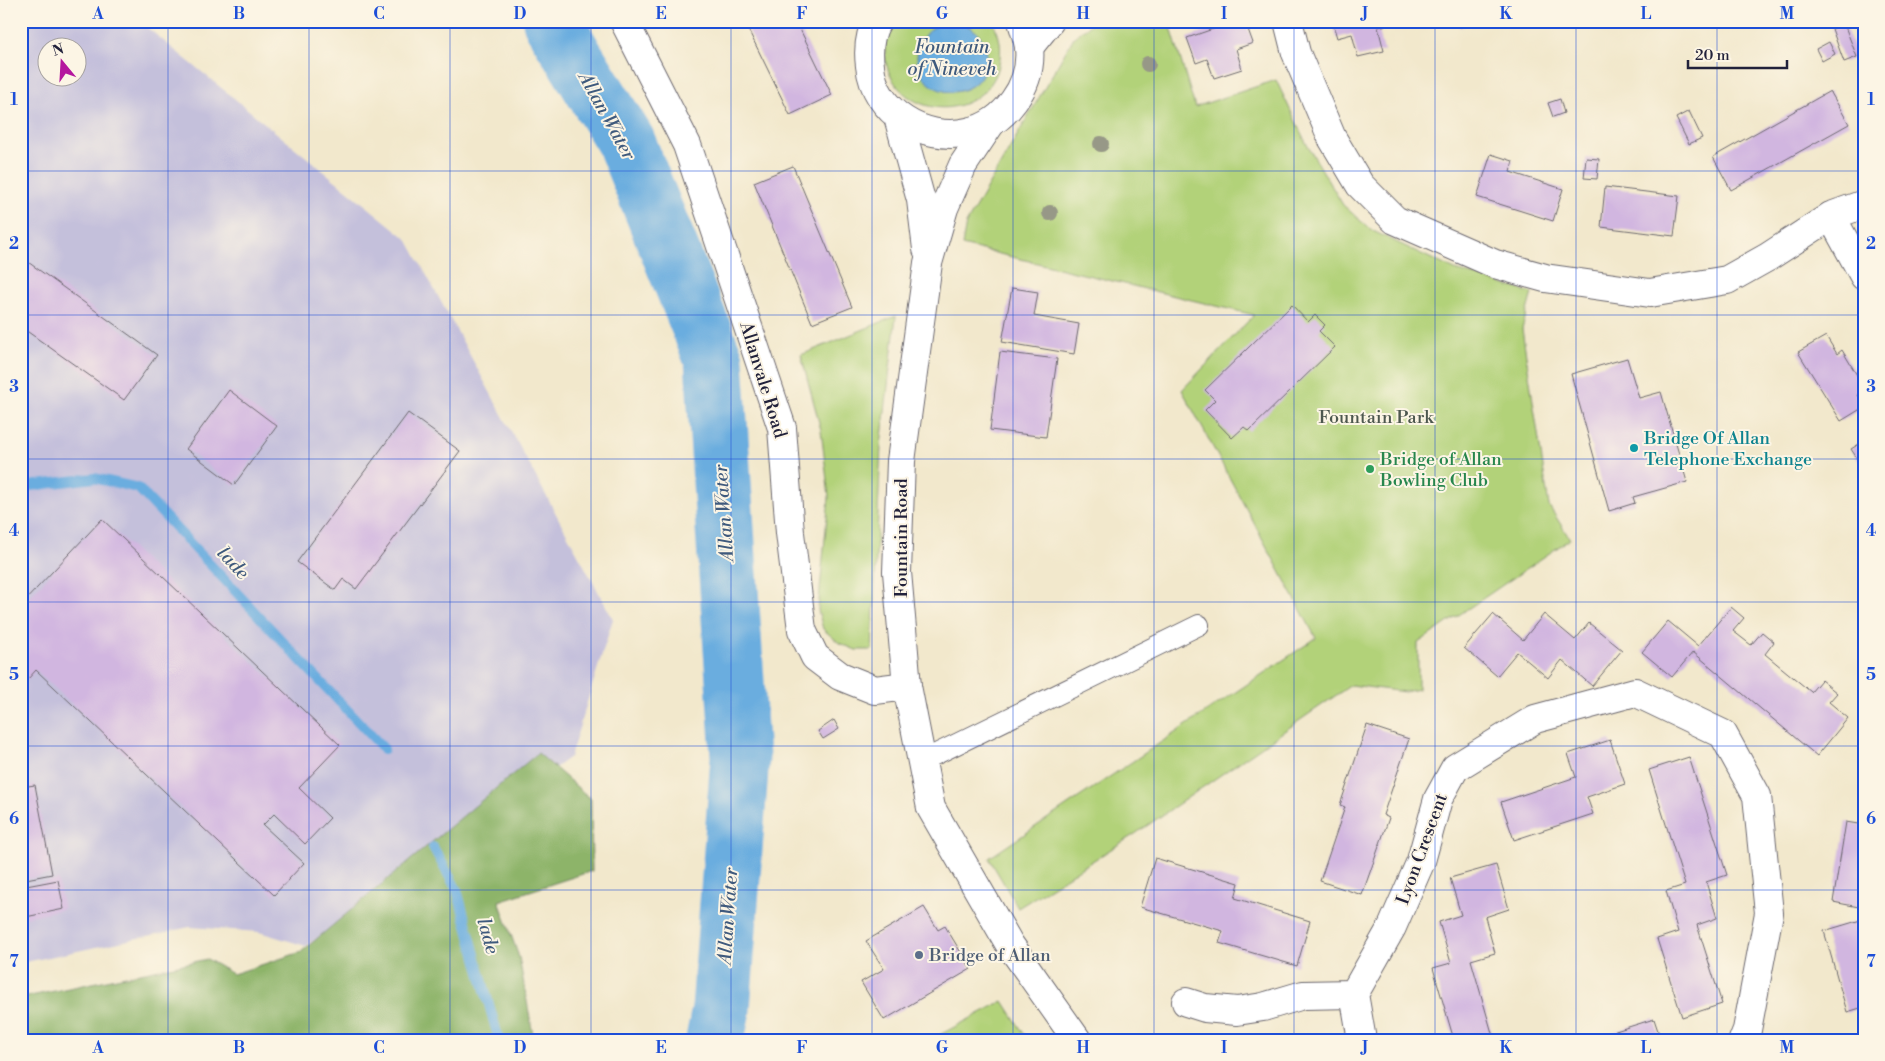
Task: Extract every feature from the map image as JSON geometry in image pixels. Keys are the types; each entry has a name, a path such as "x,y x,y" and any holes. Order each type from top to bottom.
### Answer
{"street":[{"name":"Allanvale Road","path":"624,21 687,146 782,428 790,533 802,630 815,658 840,676 875,690 907,686"},
{"path":"876,21 869,52 871,76 882,99 898,117 920,129 944,134 968,132 991,123 1008,108 1021,90 1028,69 1029,47 1022,21"},
{"path":"1029,47 1050,21"},
{"path":"1288,21 1296,53 1332,138 1360,184 1395,220 1495,264 1545,278 1650,292 1727,280 1768,257 1831,216 1864,204"},
{"path":"898,117 921,200 928,263"},
{"name":"Fountain Road","path":"991,123 963,165 944,208 928,263 901,460 897,572 907,686 931,808 1010,945 1076,1040"},
{"path":"1831,216 1864,276"},
{"name":"Lyon Crescent","path":"1354,994 1392,927 1420,861 1438,800 1456,768 1535,719 1635,692 1723,734 1757,796 1770,913 1747,1030 1743,1040"},
{"path":"1186,1002 1205,1008 1237,1012 1263,1008 1303,995 1354,994 1362,1040"}],"lane":[{"path":"922,761 1199,625"}],"shaded area":[{"path":"21,21 139,21 407,239 613,619 570,757 306,946 259,932 190,927 21,963"}],"green space":[{"path":"893,21 992,21 999,37 1000,48 998,69 993,81 981,94 964,104 947,108 930,106 914,100 901,90 891,76 885,59 886,39"},
{"name":"Fountain Park","path":"1095,21 1169,21 1195,107 1276,80 1306,143 1343,205 1371,230 1455,270 1532,293 1522,329 1549,506 1570,539 1418,643 1418,689 1405,692 1351,685 1135,834 1018,908 989,858 1316,638 1182,390 1254,315 962,245 966,224 1074,37"},
{"path":"896,316 881,446 872,650 856,650 839,643 823,629 818,610 829,497 821,430 801,355"},
{"path":"538,753 591,799 592,871 499,901 519,957 534,1040 21,1040 21,998 207,959 233,974 301,952"},
{"path":"1003,1001 1028,1040 930,1040"}],"water":[{"name":"Fountain of Nineveh","path":"945,22 959,22 972,28 981,37 987,50 985,70 977,82 959,92 945,92 932,86 923,77 917,64 917,50 923,37 932,28"},
{"path":"721,1009 723,1040 713,1040"}],"building":[{"path":"744,21 796,21 832,95 790,115"},
{"path":"1236,21 1245,21 1253,43 1236,49 1242,69 1214,78 1207,59 1196,63 1187,38"},
{"path":"1332,21 1390,21 1391,24 1378,27 1384,51 1358,57 1352,34 1337,38"},
{"path":"1458,21 1476,21 1476,22 1460,27"},
{"path":"1844,24 1857,57 1844,62 1832,29"},
{"path":"1829,42 1835,54 1822,61 1816,49"},
{"path":"1830,91 1849,124 1731,190 1713,157"},
{"path":"1560,99 1564,113 1553,117 1548,103"},
{"path":"1689,111 1702,138 1689,144 1676,118"},
{"path":"1491,154 1513,161 1510,172 1563,189 1553,221 1477,197"},
{"path":"1586,158 1599,159 1597,179 1584,178"},
{"path":"793,166 852,307 812,323 754,182"},
{"path":"1605,187 1679,196 1674,236 1601,227"},
{"path":"21,257 157,355 124,400 21,327"},
{"path":"1012,288 1038,292 1034,316 1079,324 1074,354 1002,342"},
{"path":"1292,305 1308,322 1315,315 1325,325 1319,331 1335,347 1249,431 1244,427 1232,438 1205,410 1215,400 1205,390"},
{"path":"1826,336 1837,354 1842,350 1864,387 1864,392 1858,395 1864,407 1841,421 1798,352"},
{"path":"1000,352 1057,359 1046,437 990,430"},
{"name":"Bridge Of Allan Telephone Exchange","path":"1627,358 1639,398 1661,392 1687,482 1633,497 1635,503 1609,511 1571,374"},
{"path":"229,390 277,426 234,485 186,449"},
{"path":"408,413 460,451 356,589 343,579 335,590 297,562"},
{"path":"1864,441 1864,469 1851,449"},
{"path":"102,519 340,745 299,788 330,818 305,844 274,814 263,825 304,863 274,895 36,670 28,679 21,673 21,605"},
{"path":"1731,607 1744,618 1733,631 1751,645 1762,632 1774,642 1765,654 1811,692 1821,680 1837,693 1829,702 1848,718 1817,756 1693,652 1672,677 1642,652 1668,621 1698,646"},
{"path":"1493,614 1523,640 1544,614 1575,640 1589,623 1622,650 1592,686 1562,660 1548,678 1517,652 1497,676 1464,648"},
{"path":"834,720 839,729 823,739 818,731"},
{"path":"1367,725 1409,739 1383,815 1389,818 1362,895 1320,881 1345,807 1340,805"},
{"path":"1610,740 1625,784 1587,797 1593,814 1514,840 1501,802 1576,777 1568,754"},
{"path":"1689,757 1727,875 1706,882 1717,918 1697,925 1722,1004 1682,1017 1657,939 1678,932 1666,891 1685,885 1649,770"},
{"path":"35,785 52,874 21,880 21,787"},
{"path":"1846,822 1864,825 1864,908 1833,902"},
{"path":"1155,858 1239,883 1235,898 1310,921 1297,966 1219,943 1223,931 1140,907"},
{"path":"1496,865 1509,909 1485,917 1495,953 1471,960 1494,1040 1454,1040 1433,968 1451,963 1439,922 1461,915 1450,878"},
{"path":"58,880 64,909 21,918 21,887"},
{"name":"Bridge of Allan","path":"924,907 938,930 945,926 971,969 884,1020 861,982 884,969 866,941"},
{"path":"1864,919 1864,1007 1847,1012 1824,931"},
{"path":"1654,1019 1661,1040 1590,1040 1590,1039"}],"waterway":[{"name":"Allan Water","path":"552,21 626,142 714,360 740,757 721,1009 715,1040"},
{"name":"lade","path":"21,487 94,478 138,488 384,749"},
{"name":"lade","path":"433,847 457,890 499,1040"}],"place":[{"name":"Bridge Of Allan Telephone Exchange","path":"1634,448"},
{"name":"Bridge of Allan Bowling Club","path":"1370,469"},
{"name":"Bridge of Allan","path":"919,955"}]}
